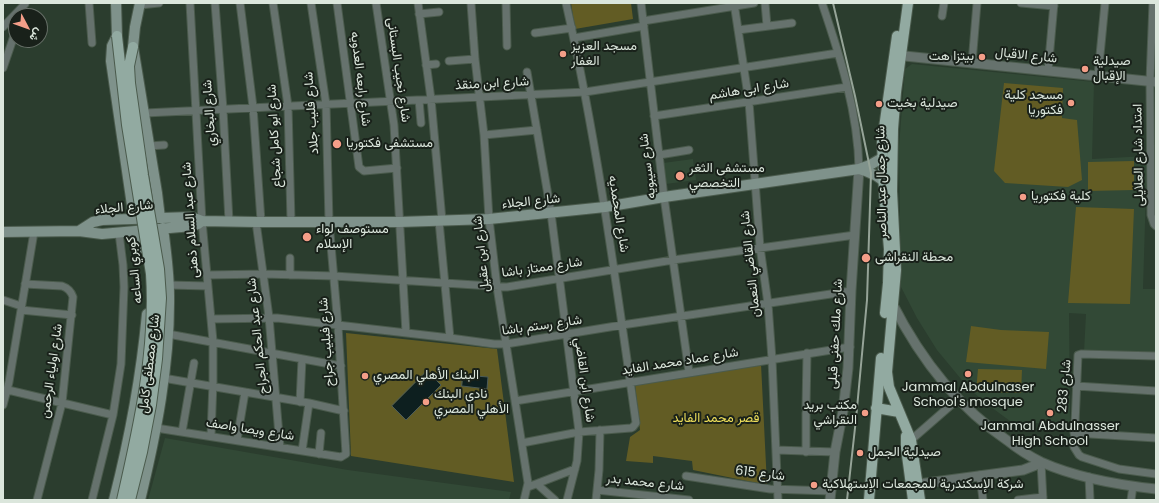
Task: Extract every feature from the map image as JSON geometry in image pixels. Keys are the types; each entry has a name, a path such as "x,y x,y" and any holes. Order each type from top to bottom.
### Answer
{"main road":[{"path":"116,3 117,36 112,46 111,61 134,219"},
{"name":"شارع جمال عبد الناصر","path":"869,500 889,266 888,232 883,180 896,92 897,55 903,3"},
{"name":"شارع جمال عبد الناصر","path":"897,55 908,3"},
{"path":"140,4 135,27 133,47 145,113 160,218"},
{"name":"كوبري الساعه","path":"117,36 127,125 153,294 151,334 146,381 137,432 122,500"},
{"name":"كوبري الساعه","path":"130,500 142,452 151,405 158,351 161,298 159,269 130,83 129,66 133,47"},
{"name":"شارع جمال عبد الناصر","path":"887,158 892,191 896,270 886,372 889,387 911,440 919,484 920,500"},
{"name":"شارع الجلاء","path":"79,231 90,224 102,220 191,216 202,221 258,222 399,222 489,219 605,207 859,169 887,158"},
{"name":"شارع الجلاء","path":"859,169 874,174 883,180 892,191"},
{"name":"شارع الجلاء","path":"79,231 102,234 119,233 195,225 202,221"},
{"name":"شارع مصطفى كامل","path":"140,500 156,428 168,334 169,285 163,228"},
{"path":"3,232 79,231"},
{"name":"شارع مصطفى كامل","path":"114,500 136,403 144,355 148,309 147,277 139,231"},
{"path":"148,309 154,302 159,301 168,305 169,310"},
{"path":"876,408 899,412"},
{"name":"شارع جمال عبد الناصر","path":"907,430 906,448 912,500"}],"street":[{"path":"90,3 92,42"},
{"path":"140,4 159,3"},
{"name":"شارع عبد السلام ذهنى","path":"190,3 202,221 213,342 211,436"},
{"name":"شارع البخاري","path":"214,3 223,109 228,221"},
{"name":"شارع عبد الحكم الجراح","path":"240,3 253,107 258,222 269,317 280,447"},
{"name":"شارع ابو كامل شجاع","path":"273,3 288,106 291,221"},
{"name":"شارع فليب جلاد","path":"311,3 326,104 329,222"},
{"name":"شارع رابعه العدويه","path":"338,3 360,169 364,171 397,168"},
{"name":"شارع نجيب البستانى","path":"376,3 391,101 397,168 406,333"},
{"path":"418,3 430,99 450,338"},
{"name":"شارع ابن عقيل","path":"471,3 475,59 484,135 489,219 497,287 528,487 524,500"},
{"path":"506,3 507,46"},
{"name":"شارع المحمديه","path":"566,3 574,38 605,207 636,423 631,428 600,430"},
{"name":"شارع سيبويه","path":"641,3 664,197 689,372"},
{"path":"574,38 735,5 754,3"},
{"path":"765,3 767,26"},
{"path":"822,3 847,87 858,146 859,169"},
{"path":"942,16 944,3"},
{"path":"972,63 977,3"},
{"path":"1021,3 1054,5 1048,71"},
{"path":"1098,76 1105,3"},
{"name":"امتداد شارع العلايلى","path":"1153,3 1151,215 1156,226"},
{"path":"3,27 25,4"},
{"name":"شارع القاضي النعمان","path":"735,5 749,102 760,247 768,304 778,500"},
{"path":"419,14 439,12"},
{"path":"738,30 792,23"},
{"path":"535,33 572,28"},
{"path":"3,68 10,48"},
{"name":"شارع ابن منقذ","path":"145,113 584,92 838,53"},
{"name":"شارع الاقبال","path":"897,55 1153,82"},
{"path":"450,62 475,59"},
{"path":"426,65 436,64"},
{"name":"شارع ابن القاضي","path":"527,72 551,213 579,432 575,469 567,500"},
{"name":"شارع ابى هاشم","path":"654,116 847,87"},
{"path":"419,100 421,123"},
{"path":"484,135 537,130"},
{"path":"149,146 164,145"},
{"path":"659,155 689,150"},
{"name":"شارع ملك حفنى قبلى","path":"831,496 835,452 846,390 850,347 851,292 859,169"},
{"name":"شارع فيليب جراح","path":"329,222 347,452 345,456 341,457"},
{"path":"3,405 8,390 6,381 21,308 34,232"},
{"path":"92,500 113,415 121,364 124,313 123,265 119,233"},
{"name":"شارع ممتاز باشا","path":"207,275 264,274 334,276 512,287 673,260 855,235"},
{"path":"290,258 290,275"},
{"name":"شارع اولياء الرحمن","path":"25,284 62,286 67,288 73,297 62,403 36,500"},
{"path":"169,285 208,286"},
{"name":"شارع رستم باشا","path":"211,319 269,317 494,344 506,344 681,316 851,292"},
{"path":"3,300 21,308 72,315"},
{"path":"892,303 921,354 941,380 971,412 1000,436 1041,462 1067,471 1132,486 1156,489"},
{"path":"168,334 341,366"},
{"name":"شارع عماد محمد الفايد","path":"515,400 850,347"},
{"path":"806,452 807,353"},
{"name":"شارع 283","path":"1156,356 1079,355 1077,357 1074,433 1074,447 1082,457 1119,469 1156,474"},
{"path":"300,402 302,359"},
{"path":"182,432 194,363"},
{"path":"163,378 309,403 344,411"},
{"path":"1076,386 1156,391"},
{"path":"8,390 113,415"},
{"path":"238,440 245,392"},
{"path":"911,440 958,399"},
{"path":"302,451 309,403"},
{"name":"شارع ويصا واصف","path":"156,428 341,457"},
{"path":"522,442 579,432 600,430 596,500"},
{"path":"1074,433 1156,437"},
{"path":"319,454 321,434"},
{"path":"776,450 835,452"},
{"path":"919,484 1023,470 1041,462"},
{"path":"1018,500 1043,499 1041,462"},
{"path":"528,487 575,469"},
{"path":"980,475 983,500"},
{"name":"شارع 615","path":"686,476 831,496"},
{"path":"1090,477 1090,500"},
{"path":"537,484 555,500"},
{"path":"1131,500 1132,486"},
{"name":"شارع محمد بدر","path":"597,490 626,496 689,500"}],"shaded area":[{"name":"كلية فكتوريا","path":"912,64 1094,82 1092,159 1147,156 1143,289 1156,289 1156,354 1084,352 1086,314 1069,313 1070,426 1010,421 974,393 937,350 917,318 901,287 899,147 905,69"},
{"name":"مستشفى الثغر التخصصي","path":"693,159 694,168 690,169 690,171 695,171 696,180 666,184 663,163"},
{"path":"427,371 441,385 406,420 392,406"},
{"path":"463,375 488,377 487,389 462,386"},
{"path":"165,438 348,470 511,492 509,500 148,500"}],"green space":[{"path":"571,3 631,3 633,19 575,29"},
{"path":"1004,83 1063,88 1062,118 1077,120 1082,180 1068,187 1005,183 994,171"},
{"path":"1134,161 1134,190 1088,191 1088,162"},
{"path":"1076,207 1134,209 1130,304 1068,303"},
{"path":"971,326 1001,330 1049,332 1046,369 966,362"},
{"name":"نادي البنك الأهلي المصري","path":"346,333 497,349 514,482 351,456"},
{"name":"قصر محمد الفايد","path":"761,364 767,485 693,470 692,461 653,456 653,463 626,461 630,437 640,430 635,384"},
{"path":"978,369 1022,370 1021,393 976,392"}],"railway":[{"path":"833,3 871,173 867,300 847,500"}],"place":[{"name":"مسجد العزيز الغفار","path":"563,54"},
{"name":"بيتزا هت","path":"982,57"},
{"name":"صيدلية الإقبال","path":"1085,69"},
{"name":"مسجد كلية فكتوريا","path":"1071,103"},
{"name":"صيدلية بخيت","path":"879,104"},
{"name":"مستشفى فكتوريا","path":"337,144"},
{"name":"مستشفى الثغر التخصصي","path":"680,176"},
{"name":"كلية فكتوريا","path":"1023,197"},
{"name":"مستوصف لواء الإسلام","path":"307,237"},
{"name":"محطة النقراشى","path":"866,258"},
{"name":"Jammal Abdulnaser School's mosque","path":"968,374"},
{"name":"البنك الأهلي المصري","path":"365,376"},
{"name":"نادي البنك الأهلي المصري","path":"426,402"},
{"name":"مكتب بريد النقراشي","path":"865,413"},
{"name":"Jammal Abdulnasser High School","path":"1050,413"},
{"name":"صيدلية الجمل","path":"860,453"},
{"name":"شركة الإسكندرية للمجمعات الإستهلاكية","path":"814,485"}]}
